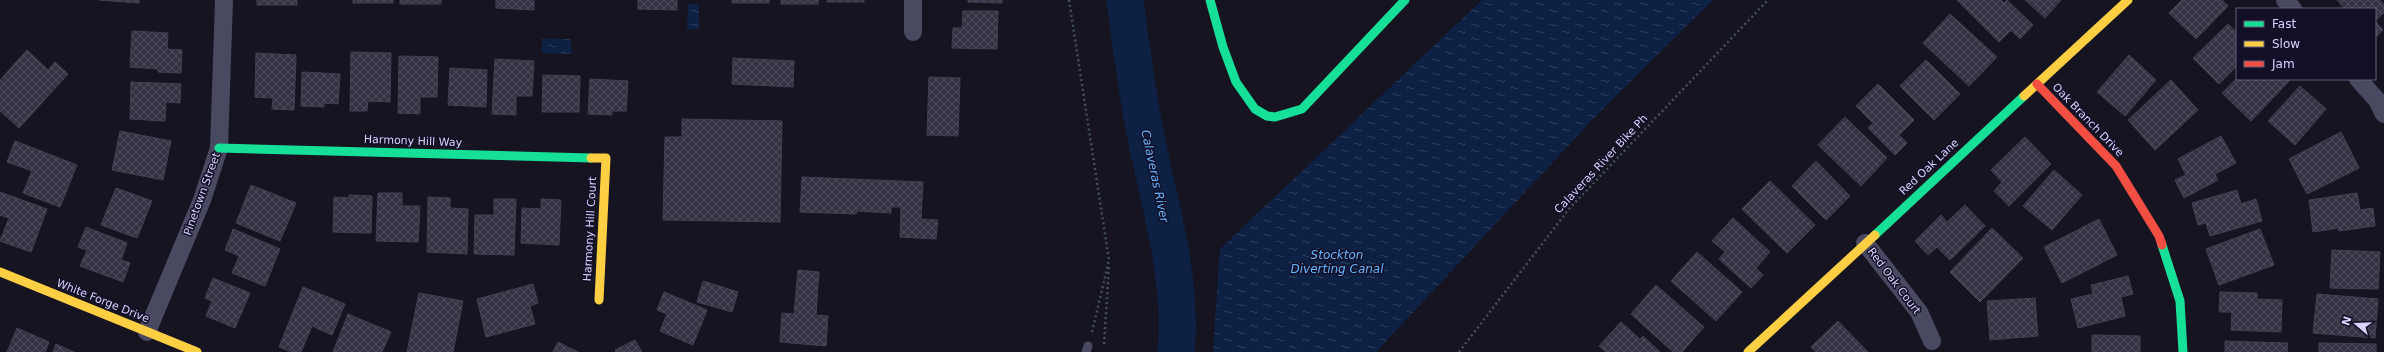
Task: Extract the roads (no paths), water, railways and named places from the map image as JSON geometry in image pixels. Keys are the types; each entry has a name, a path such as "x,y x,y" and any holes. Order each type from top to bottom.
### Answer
{"street":[{"name":"Pinetown Street","path":"147,332 202,200 219,148 224,0"},
{"path":"913,0 913,32"},
{"path":"1210,0 1226,57 1240,90 1254,109 1267,116 1287,114 1302,109 1405,0"},
{"name":"Red Oak Lane","path":"1748,352 2128,0"},
{"path":"2285,0 2292,8"},
{"path":"2359,80 2382,103"},
{"name":"Oak Branch Drive","path":"2036,84 2116,166 2159,236 2180,301 2183,352"},
{"name":"Harmony Hill Way","path":"219,148 606,158"},
{"name":"Harmony Hill Court","path":"599,300 606,158"},
{"name":"Red Oak Court","path":"1865,243 1919,312 1932,341"},
{"name":"White Forge Drive","path":"0,272 197,352"}],"water":[{"name":"Stockton Diverting Canal","path":"1482,0 1713,0 1593,119 1376,352 1213,352 1220,249"},
{"path":"688,4 699,4 699,29 687,29"},
{"path":"542,39 571,39 572,54 542,53"}],"waterway":[{"name":"Calaveras River","path":"1125,0 1140,107 1174,273 1177,326 1176,352"}]}
